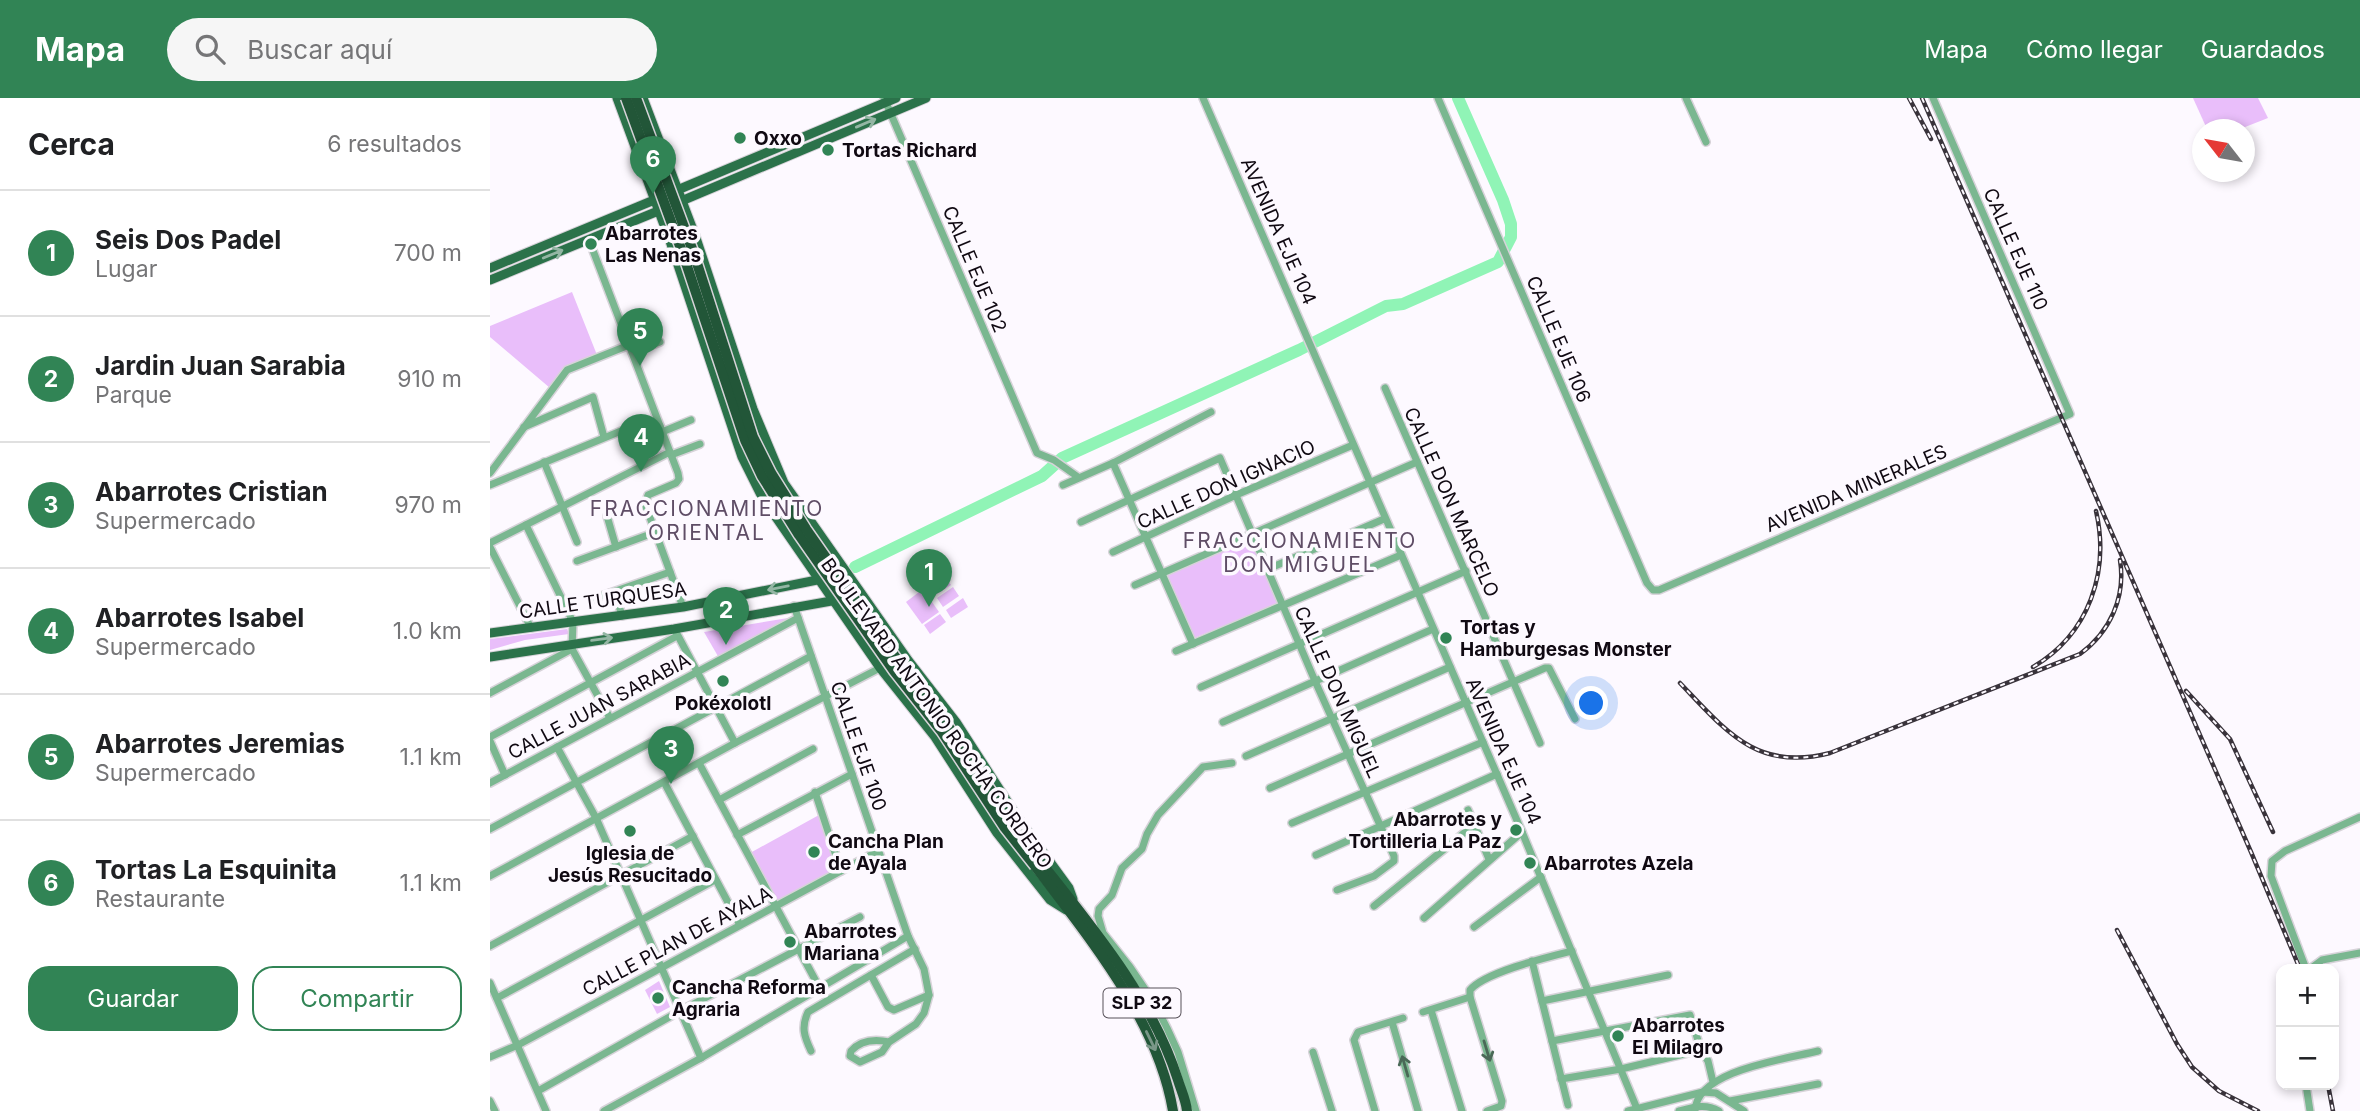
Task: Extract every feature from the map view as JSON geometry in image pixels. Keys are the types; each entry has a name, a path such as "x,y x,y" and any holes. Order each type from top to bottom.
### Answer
{"highway":[{"name":"BOULEVARD ANTONIO ROCHA CORDERO","path":"636,98 694,254 754,437 774,480 901,665 948,726 1037,864"},
{"name":"BOULEVARD ANTONIO ROCHA CORDERO","path":"619,99 684,257 745,440 762,476 806,546 894,671 942,732 1005,828 1073,909 1145,1029 1160,1063 1173,1111"},
{"name":"BOULEVARD ANTONIO ROCHA CORDERO","path":"1073,909 1101,935 1161,1036 1187,1111"}],"main road":[{"name":"BOULEVARD ANTONIO ROCHA CORDERO","path":"643,98 689,218 762,433 784,483 956,722 1018,818 1069,888 1073,909"},
{"path":"490,268 885,100 896,98"},
{"path":"490,280 926,98"},
{"name":"BOULEVARD ANTONIO ROCHA CORDERO","path":"619,99 742,457 762,497 880,668 935,737 998,833 1050,900 1073,909"},
{"path":"645,177 654,183 662,182 668,176 668,166"},
{"path":"668,166 681,178 692,181 703,179"},
{"path":"633,209 646,197 648,191 645,177"},
{"path":"689,218 689,205 701,193"},
{"path":"642,217 654,220 664,227"},
{"path":"671,244 670,234 676,226 686,226 695,235"},
{"path":"804,558 814,562 822,560 827,553 826,543"},
{"name":"CALLE TURQUESA","path":"490,633 683,607 820,580 842,566"},
{"name":"CALLE TURQUESA","path":"490,657 676,632 835,601 857,587"},
{"path":"852,627 849,619 855,608 866,606 874,611"}],"street":[{"name":"AVENIDA EJE 104","path":"1203,98 1316,354 1384,519 1483,741 1638,1110"},
{"name":"CALLE EJE 106","path":"1438,98 1642,571 1653,590"},
{"path":"1686,98 1706,142"},
{"name":"CALLE EJE 110","path":"1933,98 2070,414"},
{"name":"CALLE EJE 102","path":"885,100 1037,453 1054,460 1075,475"},
{"path":"589,240 679,479 676,484 648,495 645,499 683,607"},
{"path":"490,473 567,370 630,348 660,342"},
{"name":"CALLE DON MARCELO","path":"1385,388 1540,743"},
{"path":"523,428 593,397 604,437"},
{"path":"1063,485 1075,475 1113,463 1211,412"},
{"name":"AVENIDA MINERALES","path":"1653,590 1660,590 2070,414"},
{"path":"634,436 691,420"},
{"path":"490,485 621,431"},
{"path":"531,628 490,545 670,454 700,444"},
{"name":"CALLE DON IGNACIO","path":"1113,552 1353,445"},
{"name":"CALLE DON MIGUEL","path":"1128,500 1220,458 1315,681 1394,856 1394,861 1374,876 1336,890"},
{"path":"544,462 577,542"},
{"path":"1135,585 1417,462"},
{"path":"1113,463 1192,644"},
{"path":"1081,522 1128,500"},
{"path":"607,516 616,547"},
{"path":"1268,569 1384,519"},
{"path":"526,525 573,622 572,647 610,718"},
{"path":"578,561 656,532"},
{"path":"1176,650 1401,555"},
{"path":"1201,687 1466,571"},
{"path":"593,599 670,572"},
{"path":"615,592 622,616"},
{"name":"CALLE EJE 100","path":"794,607 908,936 924,969 929,995"},
{"name":"CALLE JUAN SARABIA","path":"490,783 798,618"},
{"path":"1223,722 1433,629"},
{"path":"505,775 490,739 592,684 676,632 735,743"},
{"path":"490,693 572,647"},
{"path":"490,829 811,656"},
{"path":"1246,756 1450,667"},
{"path":"490,876 880,668"},
{"path":"1270,788 1545,668 1549,668 1575,719"},
{"path":"1292,823 1483,741"},
{"path":"557,747 596,818 701,1058"},
{"path":"719,800 813,748"},
{"path":"699,763 819,987"},
{"path":"1196,1111 1178,1052 1167,1028 1130,967 1101,935 1098,916 1099,909 1112,895 1122,867 1142,849 1158,815 1203,768 1232,763"},
{"path":"737,835 852,774"},
{"path":"1316,855 1497,774"},
{"path":"664,782 740,925"},
{"path":"815,792 841,871"},
{"path":"1468,810 1489,859"},
{"path":"2306,964 2271,876 2272,861 2285,851 2360,817"},
{"path":"1374,906 1474,825"},
{"path":"1424,918 1522,832"},
{"path":"490,946 693,836"},
{"name":"CALLE PLAN DE AYALA","path":"490,1056 517,1045 878,851"},
{"path":"1474,927 1541,877"},
{"path":"497,998 715,880"},
{"path":"538,1091 680,1011 860,917"},
{"path":"604,1111 701,1058 908,936"},
{"path":"811,1051 804,1037 803,1024 808,1012 915,949"},
{"path":"1487,1111 1502,1106 1470,997 1472,987 1532,961 1572,951"},
{"path":"2316,964 2322,960 2360,953"},
{"path":"1532,961 1568,1105"},
{"path":"871,975 888,1007 894,1010 929,995"},
{"path":"1542,1001 1668,975"},
{"path":"490,983 546,1111"},
{"path":"889,1042 877,1040 860,1044 851,1051 850,1056 860,1062 882,1052 889,1042 916,1024 924,1013 929,995"},
{"path":"1462,1111 1427,1011 1470,997"},
{"path":"1552,1041 1690,1015 1701,1050 1709,1061 1713,1082"},
{"path":"1375,1111 1354,1040 1359,1032 1403,1018"},
{"path":"1392,1021 1418,1111"},
{"path":"1561,1079 1621,1069 1701,1050"},
{"path":"1695,1109 1703,1092 1726,1074 1818,1051"},
{"path":"1313,1052 1332,1111"},
{"path":"1730,1101 1818,1084"},
{"path":"2307,1090 2309,1111"},
{"path":"1628,1111 1703,1092 1716,1093 1744,1111"},
{"path":"490,1101 495,1111"},
{"path":"1679,1111 1709,1105 1719,1111"}],"shaded area":[{"path":"2193,98 2258,98 2268,118 2255,123 2255,119 2202,119"},
{"path":"572,292 597,355 565,368 550,388 490,337 490,326"},
{"path":"1250,537 1278,604 1194,638 1161,573"},
{"path":"945,576 951,585 935,595 930,586"},
{"path":"953,587 959,596 943,607 937,598"},
{"path":"923,589 939,612 922,624 906,602"},
{"path":"963,598 968,607 951,618 946,610"},
{"path":"940,614 946,622 930,634 924,625"},
{"path":"788,618 719,658 704,632"},
{"path":"567,629 569,634 525,640 490,650 490,639"},
{"path":"819,815 838,869 776,902 750,853"},
{"name":"Cancha Reforma Agraria","path":"659,981 670,1007 657,1014 645,990"}],"waterway":[{"path":"855,567 1042,476 1062,458 1299,350 1386,306 1403,304 1498,262 1511,237 1511,224 1458,98"}],"railway":[{"path":"1909,98 1931,139"},
{"path":"1922,98 2298,964"},
{"path":"2033,667 2068,637 2091,600 2100,556 2096,511"},
{"path":"1680,683 1728,731 1763,752 1782,757 1830,753 2080,654 2100,635 2114,613 2120,587 2120,560"},
{"path":"2186,691 2230,739 2273,832"},
{"path":"2117,930 2177,1044 2192,1067 2219,1091 2258,1111"},
{"path":"2329,1090 2333,1111"}],"place":[{"name":"Oxxo","path":"740,138"},
{"name":"Tortas Richard","path":"828,150"},
{"name":"Tortas La Esquinita","path":"653,194"},
{"name":"Abarrotes Las Nenas","path":"591,244"},
{"name":"Abarrotes Jeremias","path":"640,366"},
{"name":"Abarrotes Isabel","path":"641,472"},
{"name":"Seis Dos Padel","path":"929,607"},
{"name":"Tortas y Hamburgesas Monster","path":"1446,638"},
{"name":"Jardin Juan Sarabia","path":"726,645"},
{"name":"Pokéxolotl","path":"723,681"},
{"name":"Abarrotes Cristian","path":"671,784"},
{"name":"Abarrotes y Tortilleria La Paz","path":"1516,830"},
{"name":"Iglesia de Jesús Resucitado","path":"630,831"},
{"name":"Cancha Plan de Ayala","path":"814,852"},
{"name":"Abarrotes Azela","path":"1530,863"},
{"name":"Abarrotes Mariana","path":"790,942"},
{"name":"Cancha Reforma Agraria","path":"658,998"},
{"name":"Abarrotes El Milagro","path":"1618,1036"}],"district":[{"name":"FRACCIONAMIENTO ORIENTAL","path":"707,521"},
{"name":"FRACCIONAMIENTO DON MIGUEL","path":"1300,553"}]}
